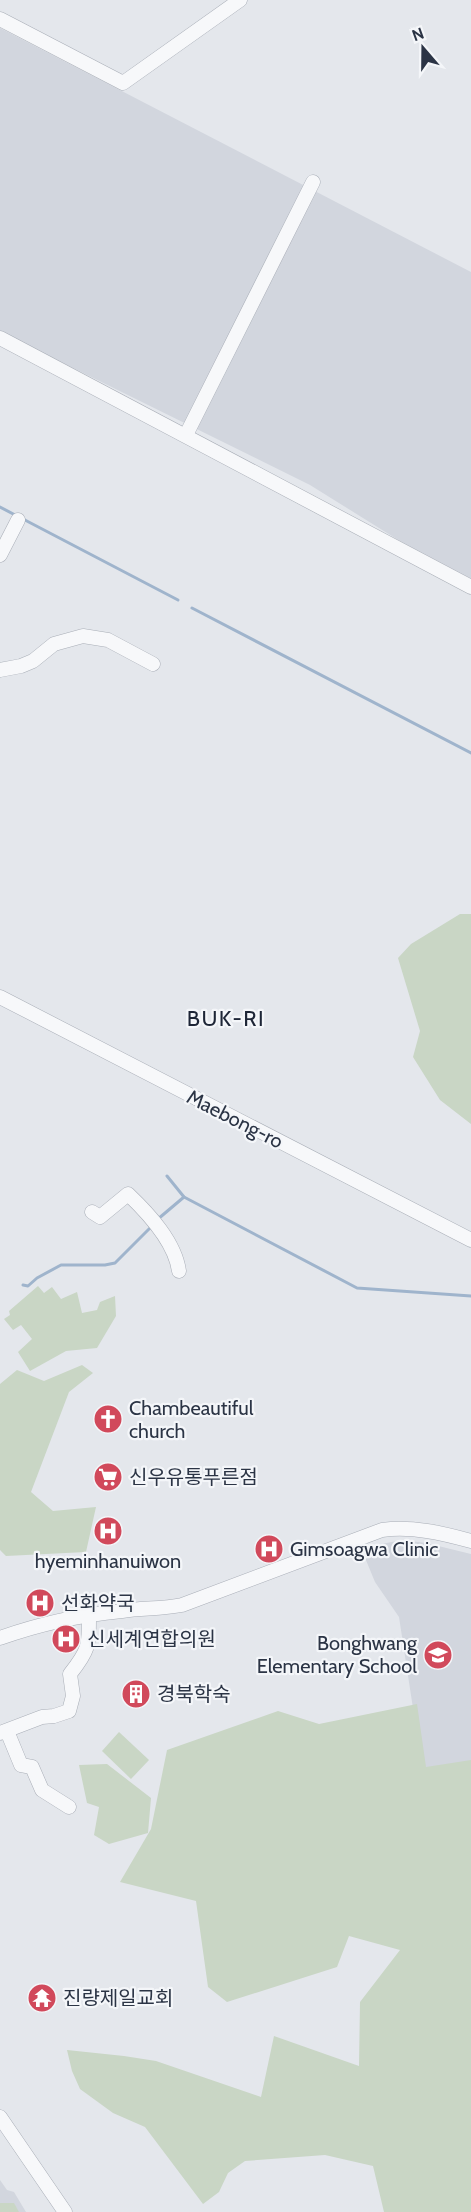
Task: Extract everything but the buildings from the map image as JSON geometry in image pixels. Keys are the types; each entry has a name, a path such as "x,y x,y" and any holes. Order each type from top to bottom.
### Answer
{"street":[{"path":"0,20 123,82 240,0"},
{"path":"186,435 313,182"},
{"path":"0,338 471,587"},
{"path":"0,555 18,520"},
{"path":"0,670 33,662 54,644 83,636 108,640 153,664"},
{"name":"Maebong-ro","path":"0,997 471,1240"},
{"path":"96,1214 128,1194 153,1221 177,1259 179,1271"},
{"path":"0,1638 50,1623 125,1610 163,1609 182,1605 382,1530 412,1529 451,1535 471,1541"},
{"path":"69,1807 42,1790 32,1767 21,1765 4,1732 42,1717 69,1711 73,1696 69,1674 84,1656 89,1644 89,1616"},
{"path":"0,2117 65,2212"}],"shaded area":[{"path":"0,28 471,272 471,581 424,556 310,485 0,332"},
{"name":"Bonghwang Elementary School","path":"402,1540 426,1543 471,1554 471,1776 424,1780 399,1617 375,1582 361,1548"},
{"path":"0,2180 7,2190 14,2192 26,2212 0,2212"}],"green space":[{"path":"460,914 471,914 471,1124 440,1100 413,1057 420,1031 398,958 411,944"},
{"path":"38,1286 44,1293 52,1287 61,1299 77,1292 82,1313 97,1310 100,1302 115,1296 116,1316 97,1348 66,1351 30,1371 18,1352 32,1339 21,1325 13,1330 4,1319 10,1315 9,1311"},
{"path":"82,1365 93,1373 69,1392 31,1492 53,1511 96,1507 86,1552 6,1556 0,1550 0,1384 17,1370 44,1381"},
{"path":"417,1704 426,1767 471,1760 471,2212 384,2212 373,2166 325,2155 245,2161 228,2173 219,2192 203,2204 145,2127 113,2113 80,2089 72,2071 67,2050 156,2061 261,2097 274,2036 359,2066 360,2002 400,1950 349,1936 337,1967 227,2002 208,1987 196,1901 120,1882 151,1829 167,1750 278,1711 319,1724"},
{"path":"119,1732 149,1760 131,1779 102,1751"},
{"path":"107,1764 151,1798 148,1833 109,1844 94,1835 99,1807 87,1803 79,1765"},
{"path":"0,2203 14,2203 19,2212 0,2212"}],"waterway":[{"path":"0,507 17,516"},
{"path":"23,519 178,600"},
{"path":"192,608 471,753"},
{"path":"167,1176 184,1197 357,1288 471,1296"},
{"path":"158,1219 184,1197"},
{"path":"23,1285 28,1286 37,1278 61,1265 115,1263 152,1226"}],"place":[{"name":"Chambeautiful church","path":"108,1419"},
{"name":"신우유통푸른점","path":"108,1477"},
{"name":"hyeminhanuiwon","path":"108,1531"},
{"name":"Gimsoagwa Clinic","path":"269,1549"},
{"name":"선화약국","path":"40,1603"},
{"name":"신세계연합의원","path":"66,1639"},
{"name":"Bonghwang Elementary School","path":"438,1655"},
{"name":"경북학숙","path":"136,1694"},
{"name":"진량제일교회","path":"42,1998"}],"district":[{"name":"BUK-RI","path":"226,1018"}]}
